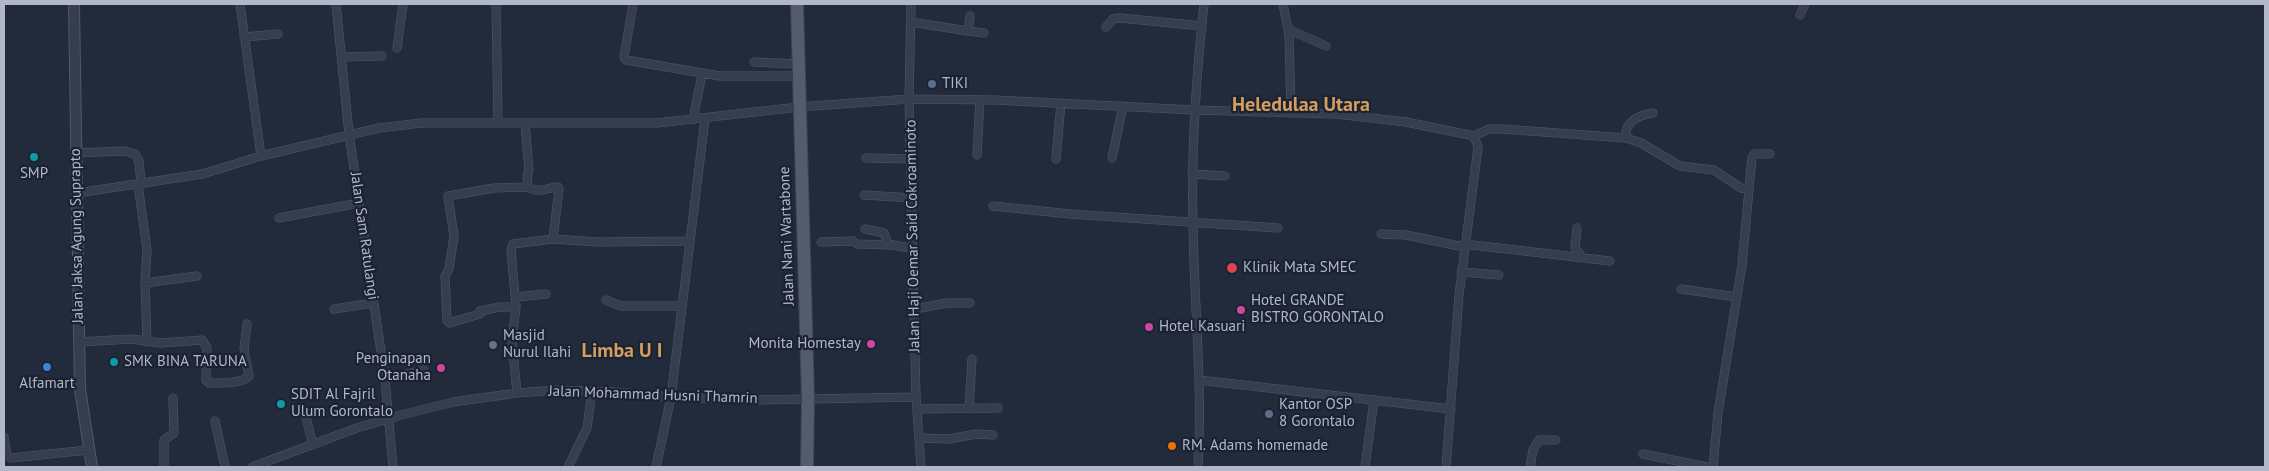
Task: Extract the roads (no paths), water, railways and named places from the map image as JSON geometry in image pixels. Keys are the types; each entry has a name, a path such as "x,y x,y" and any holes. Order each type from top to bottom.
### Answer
{"main road":[{"name":"Jalan Nani Wartabone","path":"797,4 808,399 807,467"}],"street":[{"name":"Jalan Jaksa Agung Suprapto","path":"74,4 78,193 78,342 80,389 92,467"},
{"path":"240,4 261,156"},
{"name":"Jalan Sam Ratulangi","path":"336,4 349,134 385,379 393,467"},
{"path":"397,48 403,4"},
{"path":"496,4 498,124"},
{"path":"633,4 626,60 702,74 756,78 798,70"},
{"name":"Jalan Haji Oemar Said Cokroaminoto","path":"911,4 909,99 912,159 916,397 921,467"},
{"path":"1198,467 1199,380 1192,222 1192,174 1195,110 1204,4"},
{"path":"1284,4 1288,29 1290,113"},
{"path":"1800,15 1805,4"},
{"path":"968,31 970,16"},
{"path":"1106,27 1113,19 1120,18 1202,26"},
{"path":"911,22 984,33"},
{"path":"1288,29 1326,46"},
{"path":"244,37 278,34"},
{"path":"342,57 382,56"},
{"path":"754,62 798,70"},
{"path":"694,120 702,74"},
{"path":"78,193 202,174 261,156 349,134 422,123 656,123 800,107 909,99 1061,103 1370,117 1474,136 1489,129 1502,128 1626,138 1640,143 1680,166 1714,170 1741,188 1748,189"},
{"path":"977,155 980,100"},
{"path":"1056,158 1061,103"},
{"path":"1112,158 1123,106"},
{"path":"1626,138 1627,129 1634,120 1653,112"},
{"path":"656,467 671,397 705,119"},
{"path":"525,123 529,171 527,176 528,187"},
{"path":"1446,467 1461,272 1477,151 1474,136"},
{"path":"76,153 124,152 135,154 139,160 147,250 145,283 147,342"},
{"path":"1713,467 1718,413 1737,297 1752,157 1764,154"},
{"path":"866,158 912,159"},
{"path":"1192,174 1225,176"},
{"path":"516,307 486,309 480,311 480,314 477,315 450,323 447,321 445,276 449,269 454,236 448,196 494,188 528,187 538,191 558,186 553,240"},
{"path":"864,195 912,198"},
{"path":"279,218 360,203"},
{"path":"993,206 1070,214 1278,228"},
{"path":"1577,228 1575,248 1582,257"},
{"path":"865,229 884,233 886,242 891,246"},
{"path":"1381,234 1406,235 1464,246 1610,261"},
{"path":"517,393 512,347 516,307 511,250 513,244 553,240 598,242 690,241"},
{"path":"821,242 854,240 857,244 914,249"},
{"path":"1461,272 1499,275"},
{"path":"145,283 197,276"},
{"path":"1681,289 1737,297"},
{"path":"516,297 546,294"},
{"path":"606,300 621,306 682,306"},
{"path":"915,309 947,302 970,302"},
{"path":"334,310 373,303"},
{"path":"78,342 131,339 147,342 202,340 206,348 207,382 242,380 247,378 249,373 244,350 247,324"},
{"path":"969,409 972,359"},
{"path":"385,379 424,370"},
{"path":"1199,380 1451,409"},
{"name":"Jalan Mohammad Husni Thamrin","path":"252,467 389,418 453,402 517,393 556,390 671,397 808,399 916,397"},
{"path":"568,467 587,428 592,391"},
{"path":"164,467 164,440 174,433 176,428 173,398"},
{"path":"1365,467 1374,400"},
{"path":"917,409 998,408"},
{"path":"304,410 313,445"},
{"path":"215,421 226,467"},
{"path":"919,438 948,439 976,434 993,435"},
{"path":"4,438 9,458 88,450"},
{"path":"1530,467 1536,443 1539,440 1556,440"},
{"path":"1643,454 1707,467"},
{"path":"21,458 23,467"}],"place":[{"name":"TIKI","path":"932,84"},
{"name":"SMP","path":"34,157"},
{"name":"Klinik Mata SMEC","path":"1232,268"},
{"name":"Hotel GRANDE BISTRO GORONTALO","path":"1241,310"},
{"name":"Hotel Kasuari","path":"1149,327"},
{"name":"Monita Homestay","path":"871,344"},
{"name":"Masjid Nurul Ilahi","path":"493,345"},
{"name":"SMK BINA TARUNA","path":"114,362"},
{"name":"Alfamart","path":"47,367"},
{"name":"Penginapan Otanaha","path":"441,368"},
{"name":"SDIT Al Fajril Ulum Gorontalo","path":"281,404"},
{"name":"Kantor OSP 8 Gorontalo","path":"1269,414"},
{"name":"RM. Adams homemade","path":"1172,446"}],"district":[{"name":"Heledulaa Utara","path":"1301,105"},
{"name":"Limba U I","path":"622,351"}]}
